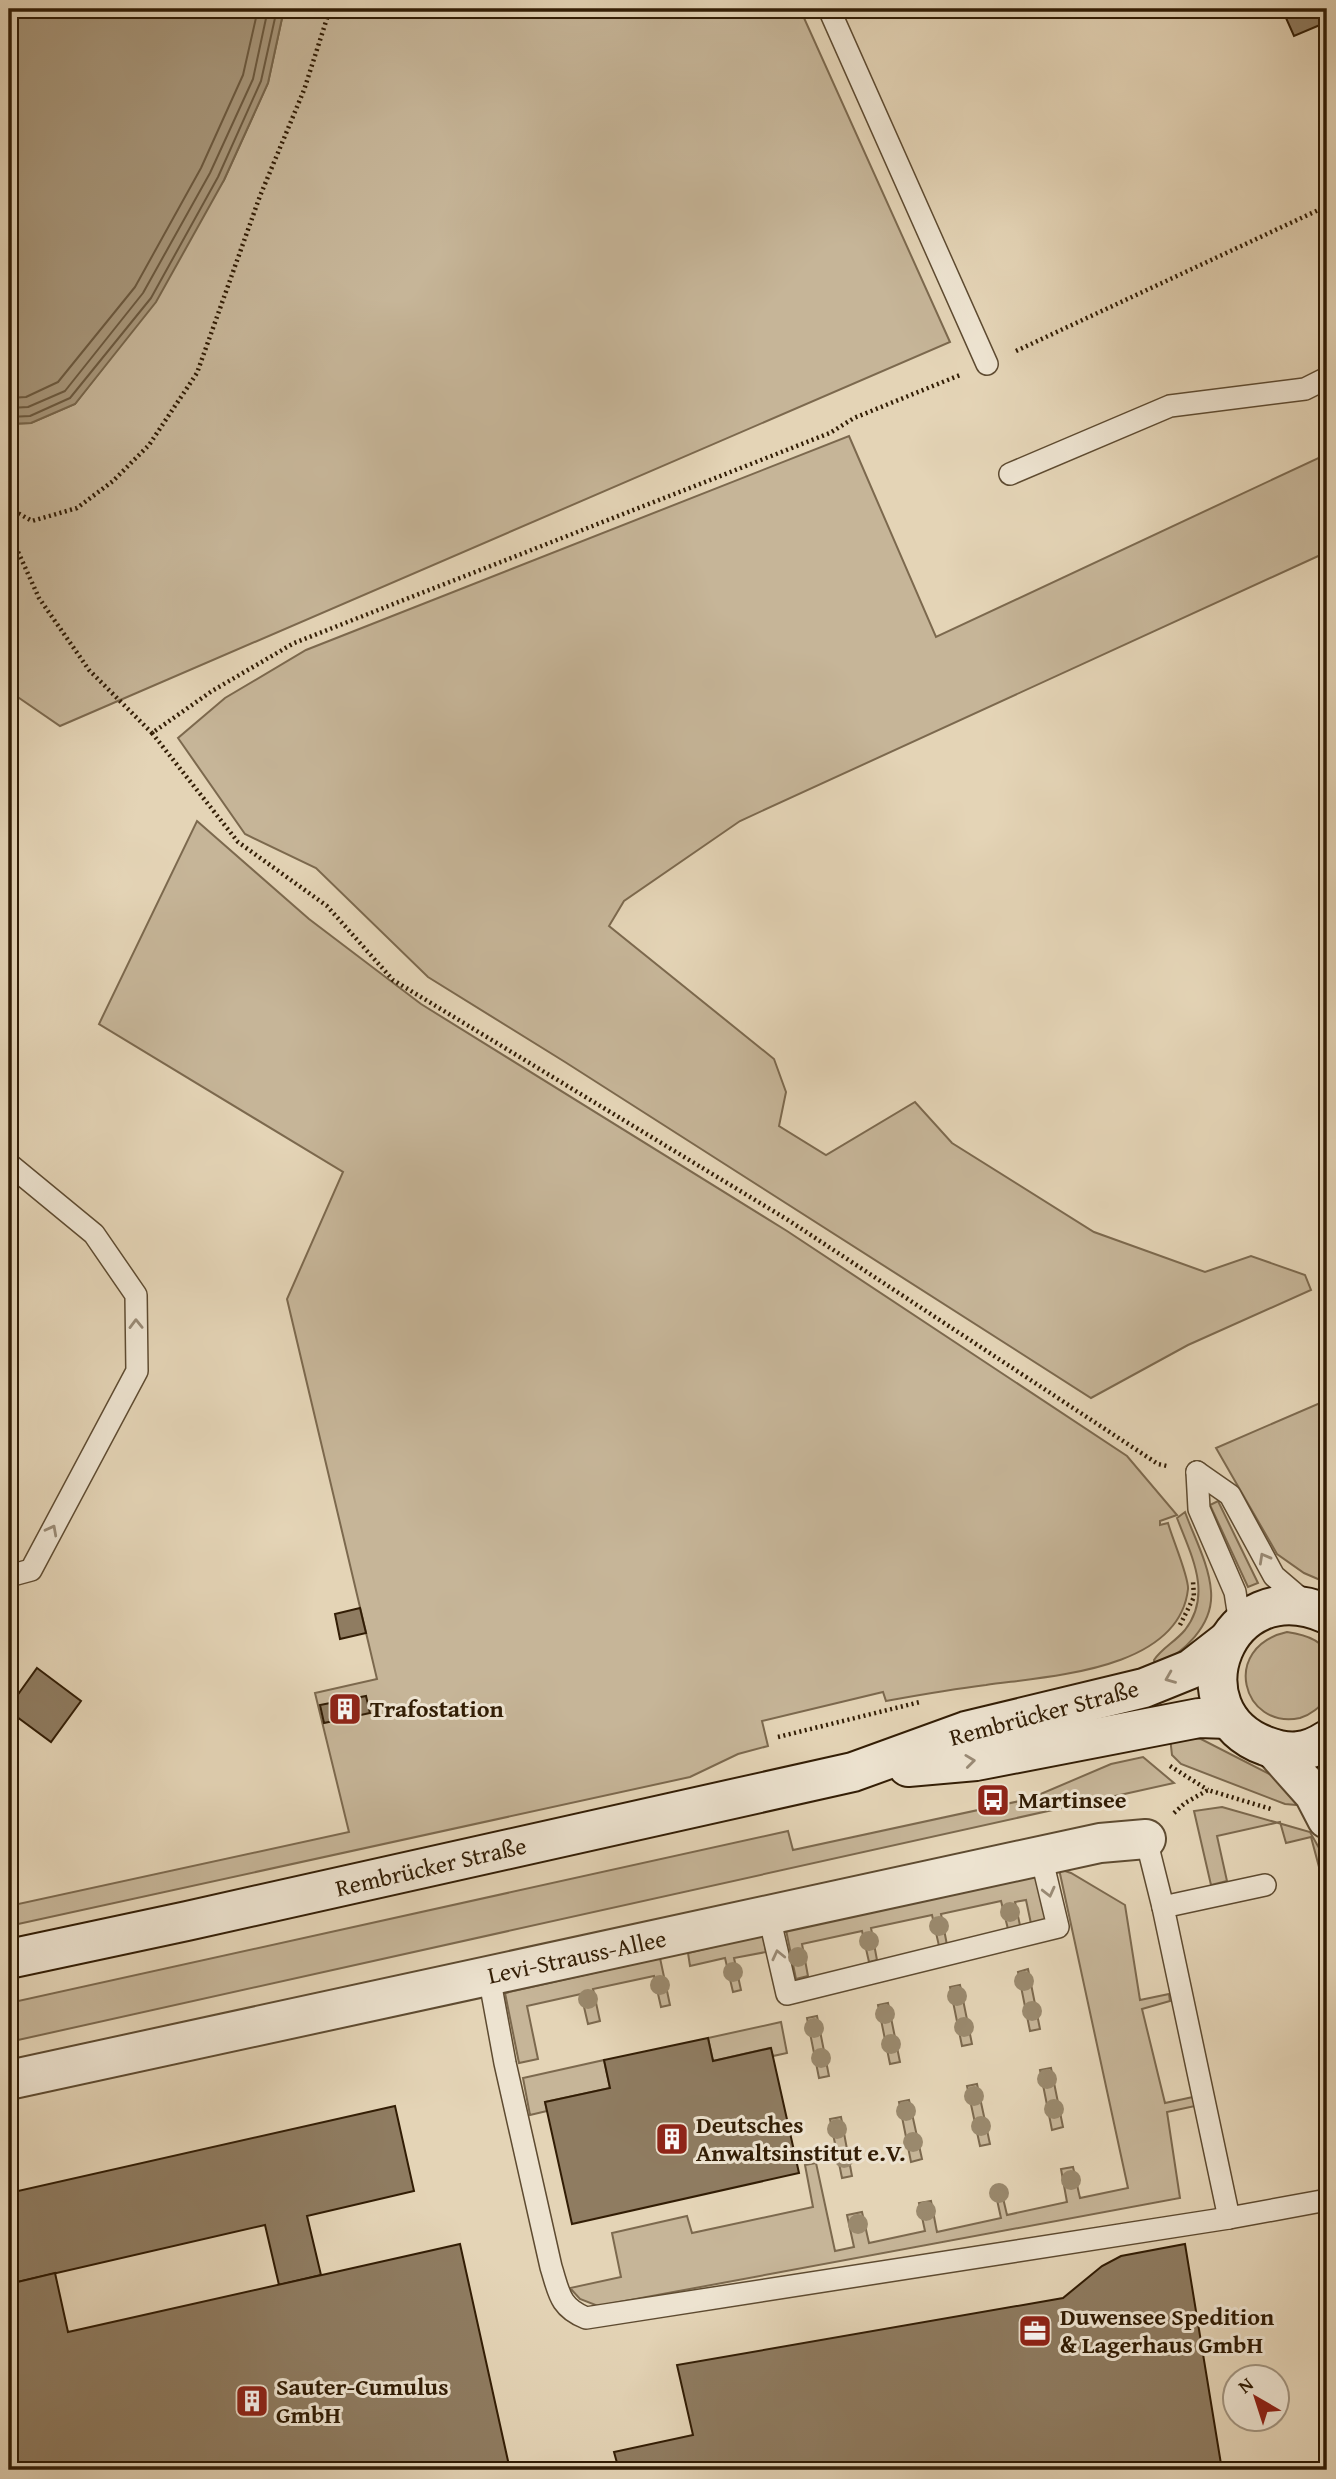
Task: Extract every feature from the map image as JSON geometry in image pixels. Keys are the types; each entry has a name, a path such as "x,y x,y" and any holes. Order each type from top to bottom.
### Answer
{"main road":[{"name":"Rembrücker Straße","path":"9,1959 187,1922 853,1772 966,1731 1144,1688 1191,1669 1257,1612 1284,1605 1319,1611"},
{"path":"1234,1632 1218,1664 1219,1696 1239,1731 1254,1742 1274,1749 1304,1752 1327,1740"},
{"name":"Rembrücker Straße","path":"853,1772 976,1761 1199,1718 1230,1719"},
{"path":"1274,1749 1314,1794 1327,1819"},
{"name":"Levi-Strauss-Allee","path":"9,2080 1100,1843 1146,1839"}],"lane":[{"path":"829,9 987,364"},
{"path":"1010,474 1170,406 1305,389 1327,378"},
{"path":"9,1164 94,1234 136,1295 137,1371 31,1570 9,1576"},
{"path":"1197,1472 1230,1495 1274,1576 1319,1611"},
{"path":"1197,1472 1199,1508 1235,1592 1234,1632"},
{"path":"1146,1839 1229,2218"},
{"path":"769,1916 787,1994 1058,1927 1041,1856"},
{"path":"1163,1907 1265,1885"},
{"path":"489,1976 505,2063 551,2267 561,2299 571,2312 586,2318 1229,2218 1327,2200"}],"path":[{"path":"9,508 32,521 77,508 113,481 149,445 197,373 260,196 304,90 330,9"},
{"path":"152,733 212,691 294,643 830,433 854,418 987,364 1327,206"},
{"path":"9,532 39,598 89,670 152,733 238,842 327,906 393,980 788,1220 1158,1464 1197,1472"},
{"path":"1179,1628 1194,1597 1193,1578"},
{"path":"1146,1839 1185,1803 1208,1790 1273,1809"}],"shaded area":[{"path":"284,9 800,9 950,342 60,726 9,691 9,424 31,423 75,404 103,368 224,180 268,83"},
{"path":"849,436 936,637 1327,454 1327,552 740,821 624,901 609,926 774,1059 786,1092 779,1126 826,1155 915,1102 952,1143 1094,1232 1205,1272 1251,1256 1305,1275 1311,1290 1188,1345 1091,1398 428,977 316,868 245,834 178,738 225,698 306,650"},
{"path":"197,821 309,919 421,1004 787,1231 1127,1456 1177,1515 1160,1521 1160,1525 1168,1523 1188,1583 1179,1616 1161,1637 1136,1653 1107,1664 1042,1678 886,1701 883,1692 762,1721 768,1746 738,1754 690,1777 9,1926 9,1906 349,1832 315,1693 377,1679 287,1299 343,1172 99,1024"},
{"path":"1327,1400 1327,1583 1304,1573 1277,1554 1216,1448"},
{"path":"1218,1501 1258,1583 1248,1587 1210,1505"},
{"path":"1185,1512 1207,1571 1211,1604 1195,1637 1176,1654 1155,1667 1154,1660 1185,1630 1198,1603 1197,1574 1177,1518"},
{"path":"1287,1632 1316,1641 1325,1650 1328,1658 1326,1698 1315,1710 1300,1718 1280,1718 1264,1712 1253,1700 1247,1685 1246,1669 1253,1653 1266,1640"},
{"path":"1170,1737 1201,1739 1281,1780 1308,1806 1285,1804 1181,1764 1172,1755"},
{"path":"1143,1757 1174,1783 9,2042 9,2003 788,1831 793,1850 1029,1799 1111,1764"},
{"path":"1222,1807 1277,1823 1217,1836 1227,1881 1211,1885 1194,1811"},
{"path":"1280,1824 1310,1832 1327,1862 1327,1897 1311,1837 1286,1843"},
{"path":"1059,1869 1071,1873 1125,1905 1140,2000 1169,1994 1170,2001 1142,2009 1165,2103 1193,2097 1195,2106 1167,2112 1180,2198 598,2306 580,2299 570,2288 621,2277 612,2233 687,2216 692,2233 813,2207 805,2165 816,2163 835,2251 854,2247 847,2215 862,2212 869,2243 925,2231 919,2203 931,2201 937,2232 1001,2218 994,2186 1000,2185 1007,2215 1067,2202 1061,2169 1073,2167 1080,2198 1128,2188"},
{"path":"1040,1873 1052,1928 1033,1933 1026,1900 1015,1902 1021,1930 1009,1933 1001,1901 941,1914 947,1945 939,1946 932,1915 871,1928 877,1960 869,1962 862,1931 802,1944 808,1976 796,1979 786,1930"},
{"path":"763,1935 766,1952 734,1958 741,1990 733,1992 725,1958 690,1966 688,1953"},
{"path":"660,1958 670,2005 661,2007 654,1976 593,1989 600,2021 588,2024 581,1994 527,2006 538,2059 519,2063 505,1993"},
{"path":"1028,1969 1040,2029 1030,2031 1018,1972"},
{"path":"960,1985 972,2044 962,2046 950,1987"},
{"path":"888,2003 900,2062 890,2064 878,2005"},
{"path":"817,2016 829,2076 819,2078 807,2018"},
{"path":"781,2022 787,2053 773,2056 770,2048 713,2061 708,2038"},
{"path":"604,2060 610,2088 545,2102 547,2111 530,2115 523,2078"},
{"path":"1051,2068 1063,2127 1052,2130 1040,2070"},
{"path":"977,2084 990,2144 980,2146 967,2086"},
{"path":"909,2100 922,2159 911,2162 899,2102"},
{"path":"841,2117 852,2176 842,2178 830,2119"}],"water":[{"path":"9,9 284,9 268,83 224,180 156,302 75,404 31,423 9,424"}],"building":[{"path":"1282,9 1327,9 1327,22 1294,36"},
{"path":"360,1608 366,1633 340,1639 335,1614"},
{"path":"37,1668 81,1701 51,1742 9,1711 9,1707"},
{"name":"Trafostation","path":"366,1696 370,1713 324,1723 320,1705"},
{"name":"Deutsches Anwaltsinstitut e.V.","path":"708,2038 713,2061 771,2048 799,2173 572,2224 545,2102 610,2088 604,2060"},
{"path":"395,2106 414,2191 307,2216 321,2275 279,2285 265,2225 9,2284 9,2193"},
{"name":"Sauter-Cumulus GmbH","path":"460,2244 510,2470 9,2470 9,2284 55,2273 68,2332"},
{"name":"Duwensee Spedition & Lagerhaus GmbH","path":"1185,2244 1222,2470 619,2470 614,2452 693,2435 677,2365 1063,2298 1102,2266 1121,2256"}],"place":[{"name":"Trafostation","path":"345,1709"},
{"name":"Martinsee","path":"993,1800"},
{"name":"Deutsches Anwaltsinstitut e.V.","path":"672,2139"},
{"name":"Duwensee Spedition & Lagerhaus GmbH","path":"1035,2331"},
{"name":"Sauter-Cumulus GmbH","path":"252,2401"}]}
